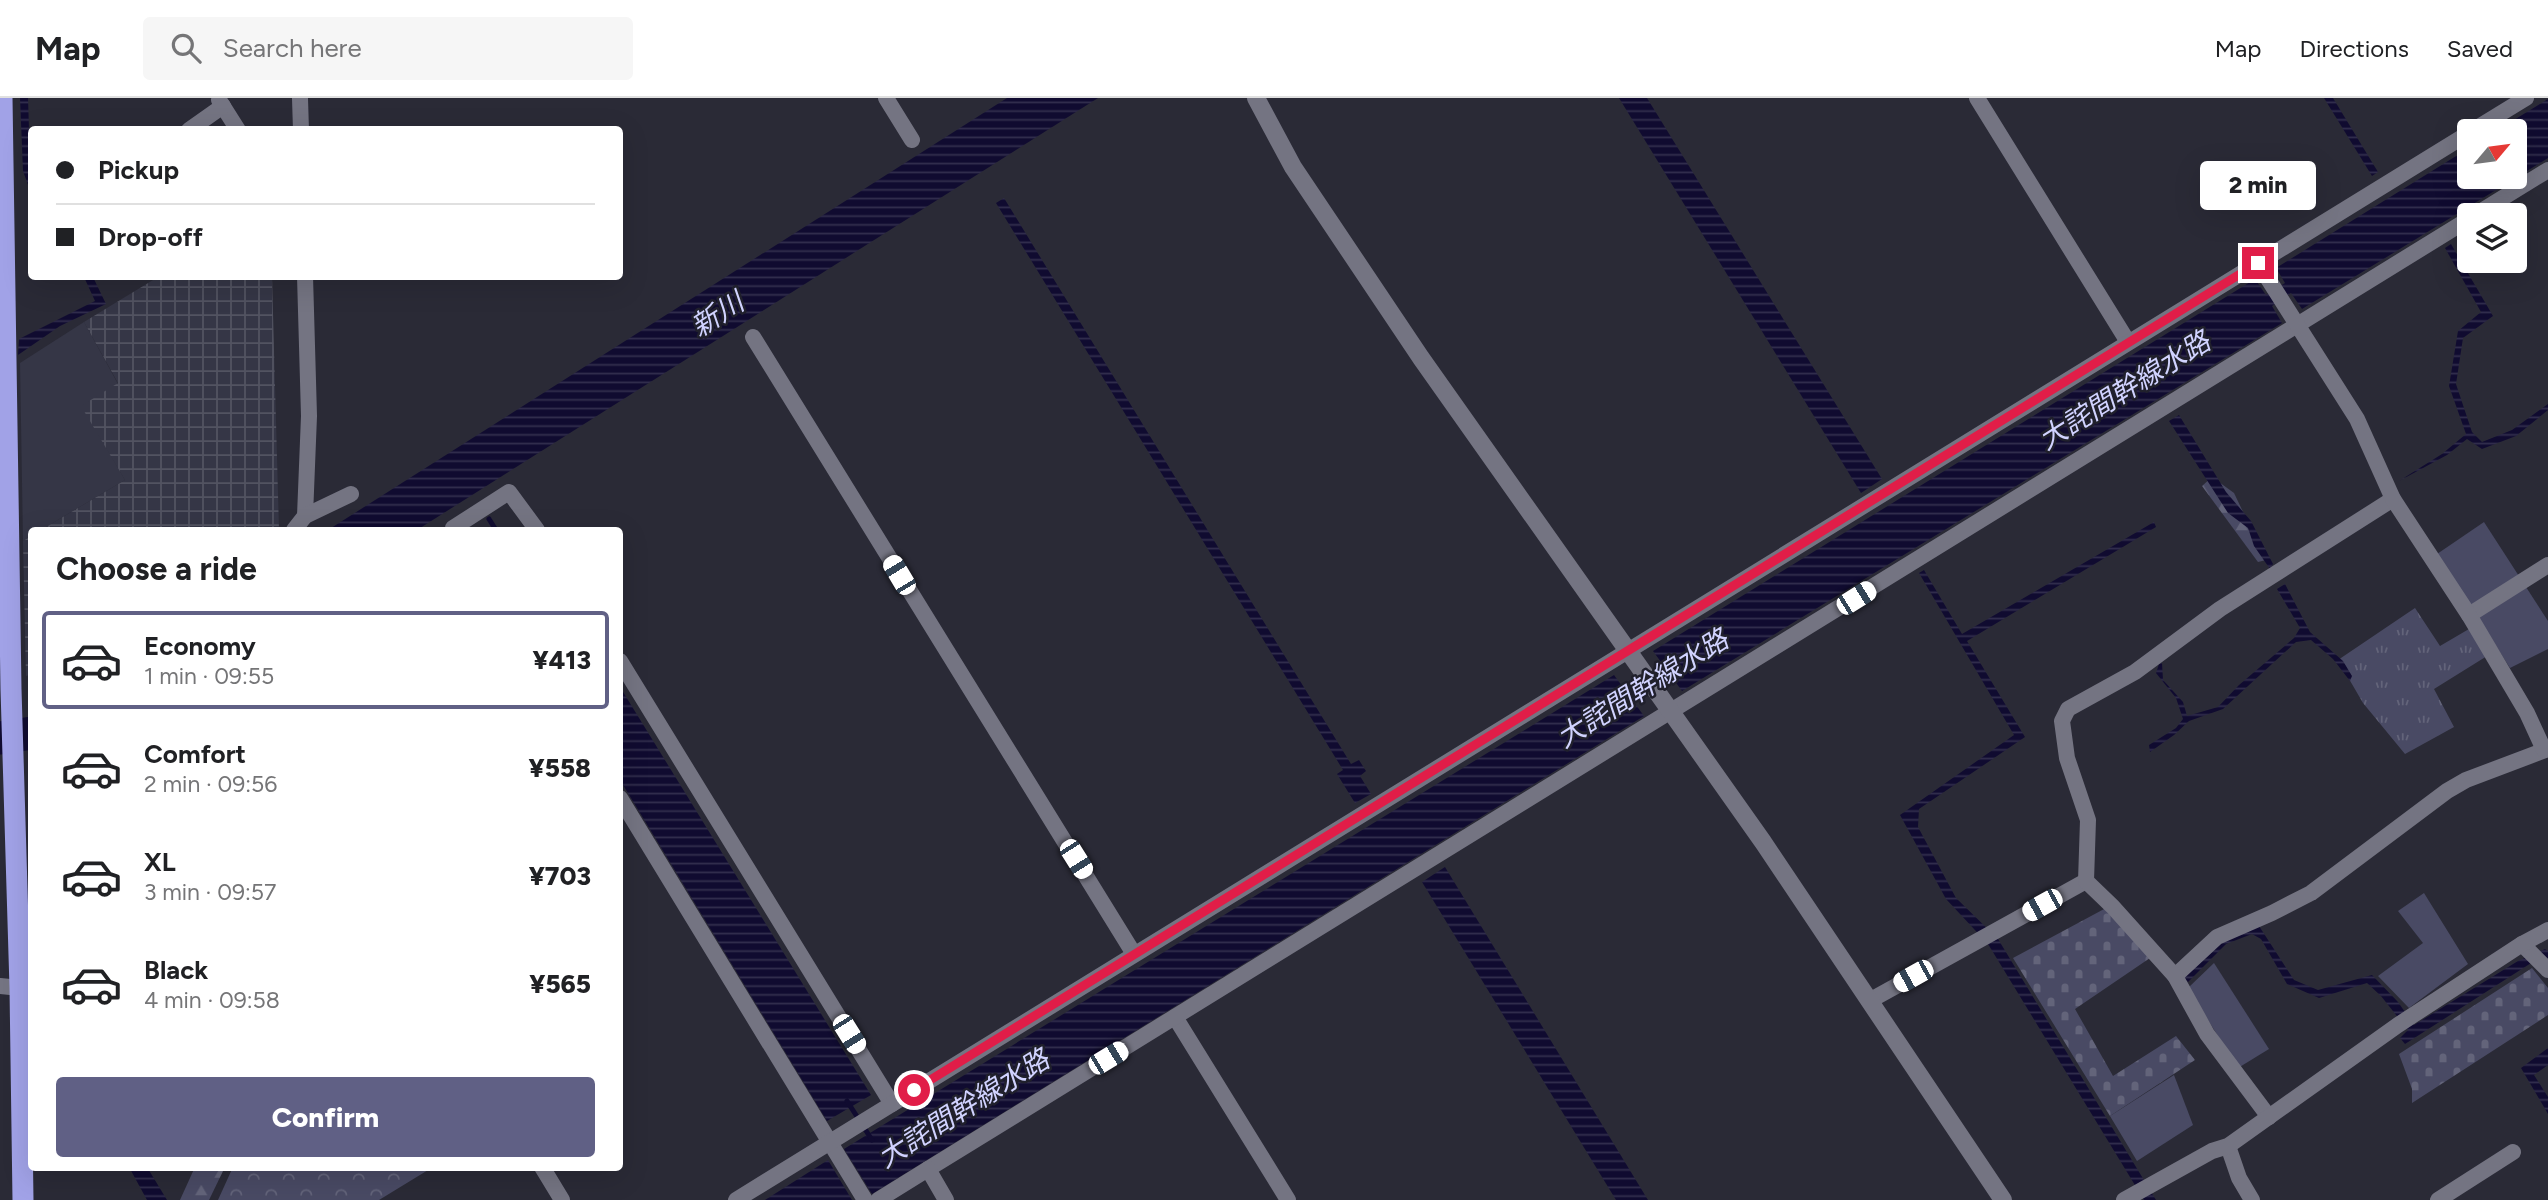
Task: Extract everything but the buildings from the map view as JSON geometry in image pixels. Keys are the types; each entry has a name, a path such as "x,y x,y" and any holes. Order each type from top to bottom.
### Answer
{"highway":[{"path":"2,98 11,689 15,769 10,987 23,1200"}],"street":[{"path":"300,98 301,126"},
{"path":"886,98 912,140"},
{"path":"1256,98 1293,167 1421,358 1763,842 2003,1200"},
{"path":"1977,98 2128,342"},
{"path":"2492,119 2526,98"},
{"path":"193,126 220,102 235,126"},
{"path":"736,1200 2457,141"},
{"path":"2494,203 2548,170"},
{"path":"878,1200 2457,226"},
{"path":"2175,976 2217,937 2272,914 2311,893 2447,790 2546,749 2469,615 2393,499 2357,419 2258,263"},
{"path":"305,280 309,415 305,516"},
{"path":"753,337 1134,954"},
{"path":"455,527 509,492 535,527"},
{"path":"296,527 305,516 351,494"},
{"path":"2269,1118 2207,1034 2175,976 2086,881 2088,820 2067,758 2062,721 2068,709 2135,672 2220,609 2393,499"},
{"path":"2469,615 2548,565"},
{"path":"623,666 892,1104"},
{"path":"623,803 865,1200"},
{"path":"1869,1001 2086,881"},
{"path":"2129,1197 2228,1146 2414,1014 2525,947 2548,930"},
{"path":"2525,947 2544,966"},
{"path":"1175,1017 1288,1200"},
{"path":"2228,1146 2239,1178 2252,1200"},
{"path":"2438,1200 2513,1153"},
{"path":"928,1169 946,1200"},
{"path":"544,1171 562,1200"}],"shaded area":[{"path":"153,280 272,280 279,527 46,527 125,480 81,406 118,383 84,322"},
{"path":"84,322 118,384 82,406 125,480 46,527 28,527 28,538 23,541 20,363"},
{"path":"28,538 26,676 23,541"}],"green space":[{"path":"2212,477 2234,493 2266,560 2258,562 2202,486"},
{"path":"2484,522 2548,621 2548,649 2510,668 2437,554"},
{"path":"2415,608 2440,646 2469,629 2487,656 2434,689 2454,727 2405,754 2363,703 2338,660"},
{"path":"2424,893 2468,964 2409,1008 2378,976 2423,943 2398,911"},
{"path":"2106,908 2150,958 2075,1009 2113,1076 2176,1036 2195,1060 2110,1116 2013,958"},
{"path":"2214,963 2269,1049 2238,1068 2188,988"},
{"path":"2532,968 2548,988 2548,1015 2412,1103 2412,1089 2399,1054"},
{"path":"2174,1075 2193,1125 2137,1161 2110,1116"},
{"path":"193,1171 223,1171 209,1200 180,1200"},
{"path":"231,1171 426,1171 379,1200 218,1200"}],"water":[{"path":"20,98 28,98 28,185 23,171"},
{"path":"1007,98 1098,98 422,527 333,527"},
{"path":"1619,98 1647,98 1882,479 1861,493"},
{"path":"2324,98 2333,98 2378,172 2372,176"},
{"path":"2548,99 2548,158 2527,171 2527,119 2516,119"},
{"path":"2457,155 2457,189 2497,189 2475,203 2457,203 2457,214 2302,309 2291,293 2272,306 2282,323 1682,691 1653,651 2255,279 2266,295 2285,283 2276,268"},
{"path":"1004,198 1351,764 1359,760 1366,771 1360,776 1371,794 1355,803 1337,774 1343,770 996,203"},
{"path":"2451,244 2457,254 2457,269 2445,248"},
{"path":"2459,273 2468,273 2493,316 2463,338 2456,384 2472,432 2482,442 2512,430 2548,404 2548,410 2516,436 2482,449 2467,439 2447,455 2399,481 2442,454 2466,434 2449,386 2458,331 2481,312"},
{"path":"85,280 94,280 106,304 60,326 18,355 19,339 95,301"},
{"path":"2179,415 2226,492 2251,521 2273,564 2270,569 2254,546 2248,528 2228,513 2169,421"},
{"path":"2154,522 2156,527 1967,641 2025,737 1919,809 1918,827 1956,898 1998,939 2156,1200 2144,1200 1988,944 1946,899 1900,815 2014,735 1919,573 1924,570 1962,634"},
{"path":"2285,584 2310,632 2343,661 2352,676 2350,681 2333,659 2311,640 2296,642 2223,709 2189,721 2150,752 2149,745 2176,728 2183,719 2176,698 2156,673 2159,664 2162,663 2163,680 2183,702 2187,716 2218,707 2239,685 2294,638 2300,628 2277,589"},
{"path":"1614,675 1644,716 872,1194 844,1149"},
{"path":"623,692 871,1095 827,1121 623,785"},
{"path":"1445,867 1648,1200 1616,1200 1422,882"},
{"path":"2259,926 2294,980 2318,990 2372,975 2398,1002 2414,1025 2518,961 2545,949 2548,951 2548,961 2542,956 2405,1044 2400,1038 2408,1030 2367,983 2319,998 2287,984 2261,939 2252,934 2226,944 2188,982 2184,978 2225,940"},
{"path":"2548,1048 2548,1065 2534,1075 2548,1097 2548,1114 2521,1068"},
{"path":"828,1160 852,1200 765,1200"},
{"path":"131,1171 149,1171 167,1200 147,1200"}],"waterway":[{"path":"489,519 494,527"},
{"name":"大詫間幹線水路","path":"1623,698 1671,668"},
{"name":"新川","path":"0,738 28,734"},
{"path":"847,1101 872,1140"}],"route":[{"path":"914,1090 2258,263"}]}
